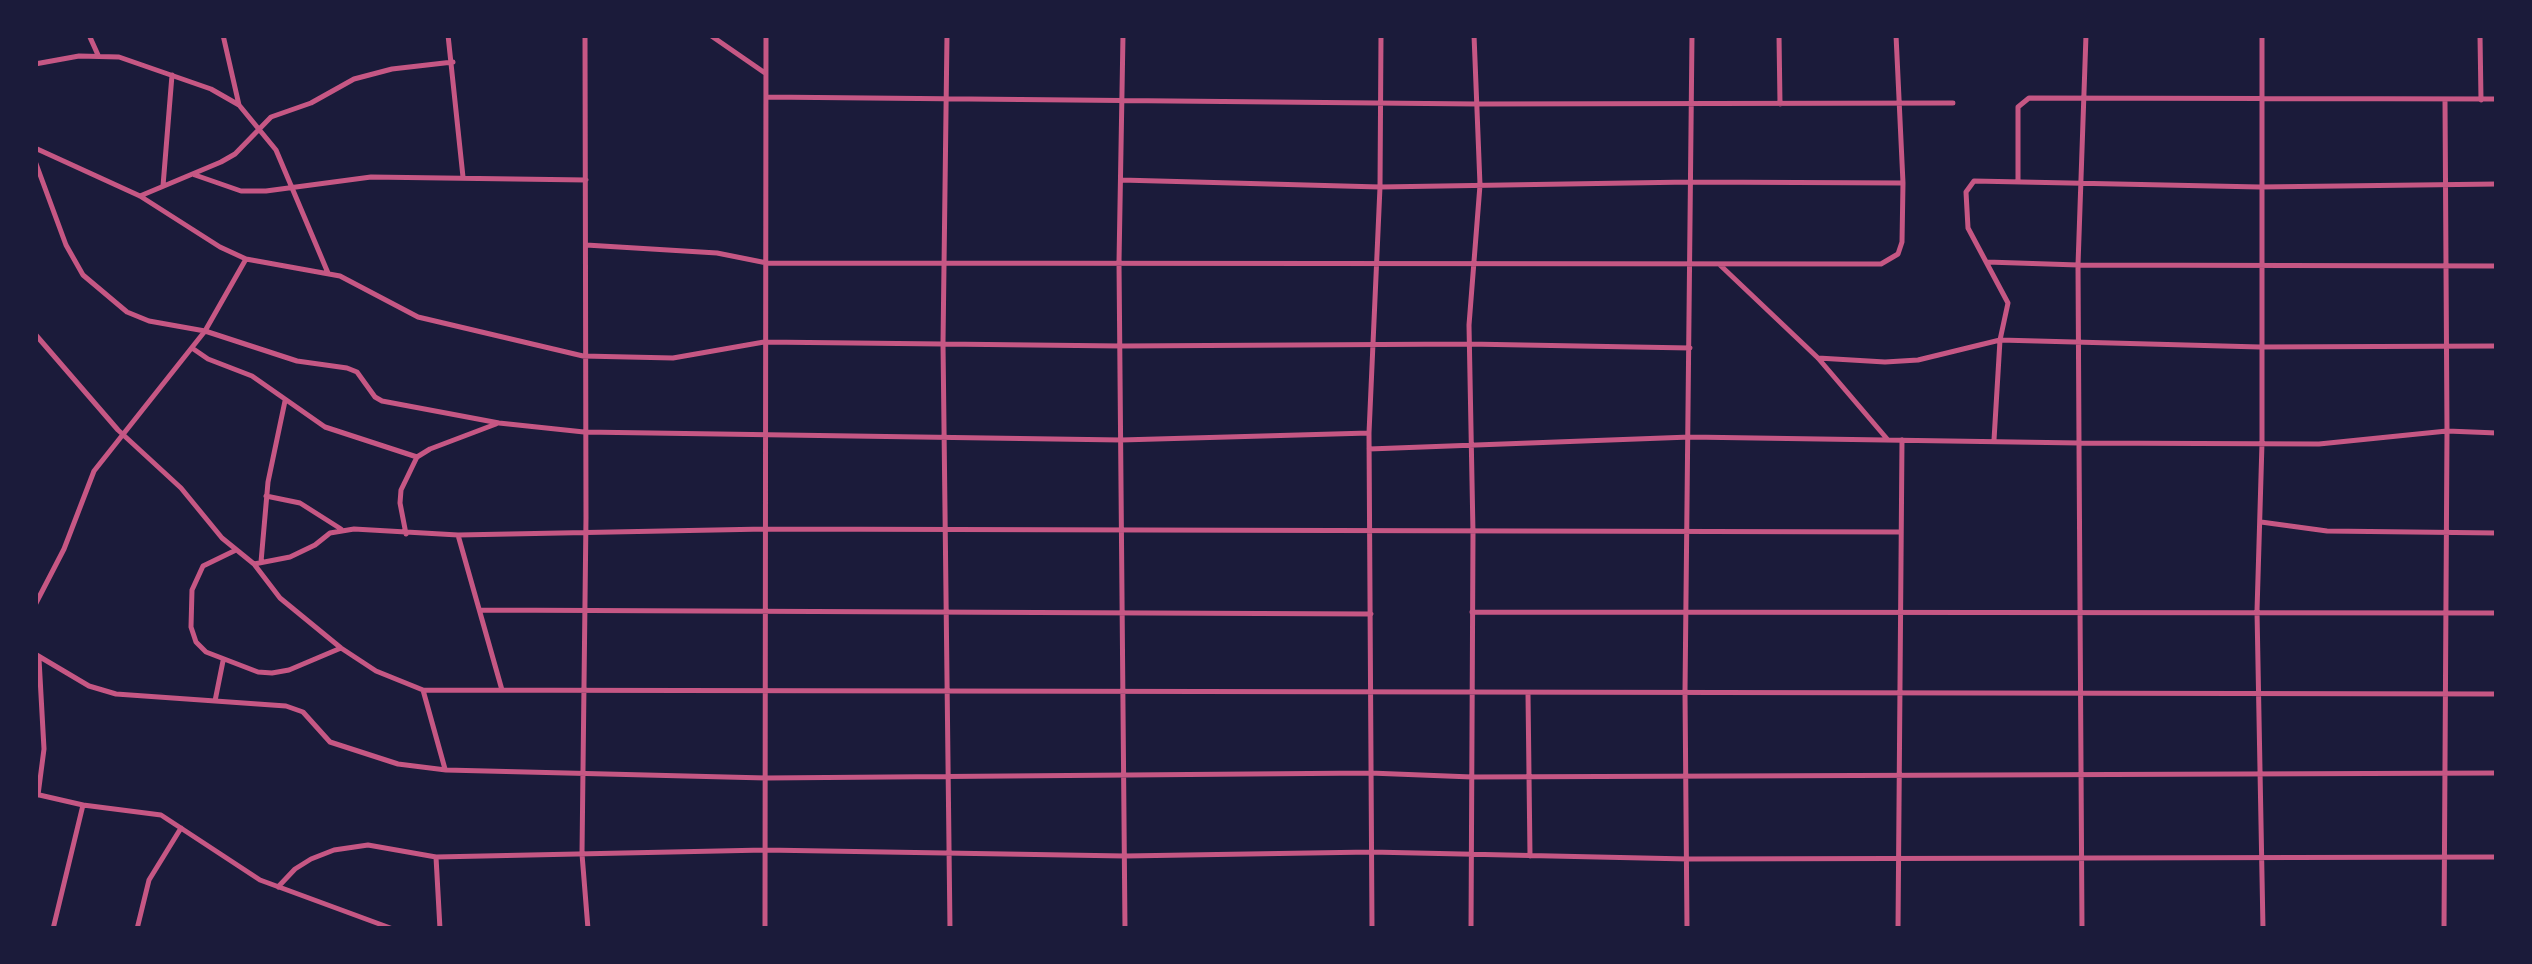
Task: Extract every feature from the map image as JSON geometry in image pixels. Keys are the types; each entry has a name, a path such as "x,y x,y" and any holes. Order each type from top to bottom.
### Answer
{"street":[{"path":"89,35 98,55"},
{"path":"223,35 239,105"},
{"path":"448,35 464,177"},
{"path":"585,35 582,854 588,929"},
{"path":"710,35 766,74"},
{"path":"766,35 766,929"},
{"path":"947,35 943,344 950,929"},
{"path":"1123,35 1119,262 1125,929"},
{"path":"1372,929 1372,533 1368,433 1380,187 1381,35"},
{"path":"1471,929 1473,533 1468,344 1480,185 1474,35"},
{"path":"1687,929 1685,692 1692,35"},
{"path":"1780,35 1780,104"},
{"path":"586,245 716,253 766,264 1880,264 1898,254 1902,242 1896,35"},
{"path":"2082,929 2078,265 2086,35"},
{"path":"2262,35 2262,443 2257,695 2263,929"},
{"path":"2480,35 2481,100"},
{"path":"35,64 98,55 118,57 211,89 239,105 276,150 328,273"},
{"path":"140,196 195,175 235,154 271,117 311,103 354,79 392,69 453,62"},
{"path":"163,188 172,75"},
{"path":"766,97 1477,104 1952,103"},
{"path":"2018,182 2018,107 2022,100 2497,99"},
{"path":"2444,929 2445,100"},
{"path":"35,148 140,196 246,259 328,273 355,282 418,317 584,356 674,358 764,342 1690,348"},
{"path":"35,162 66,246 83,275 127,312 149,322 205,331 297,361 357,372 382,401 499,422 584,432 1120,440 1368,433"},
{"path":"195,175 241,190 294,189 372,177 586,180"},
{"path":"1121,180 1380,187 1903,183"},
{"path":"1994,441 2000,340 2008,303 1968,228 1966,192 1974,181 2260,187 2497,184"},
{"path":"35,604 64,549 88,484 205,331 246,259"},
{"path":"1987,262 2497,266"},
{"path":"1717,263 1818,358 1888,440"},
{"path":"35,334 124,435 180,488 236,550 258,563 280,598 376,671 423,690 2497,694"},
{"path":"1818,358 1918,360 2000,340 2497,346"},
{"path":"192,348 208,359 252,376 337,432 417,458"},
{"path":"258,563 266,496 285,400"},
{"path":"406,534 400,503 417,458 430,449 499,422"},
{"path":"1369,449 1690,437 2319,444 2447,432 2497,432"},
{"path":"1898,929 1902,440"},
{"path":"266,496 315,510 341,529 406,534 586,530 1901,532"},
{"path":"2260,522 2327,531 2497,533"},
{"path":"258,563 304,552 341,529"},
{"path":"458,535 502,690"},
{"path":"236,550 203,566 192,590 191,627 196,642 206,652 223,661 272,673 341,648"},
{"path":"480,610 1370,614"},
{"path":"1472,612 2497,613"},
{"path":"37,655 88,686 116,694 286,706 305,714 330,742 398,764 446,770 766,778 1370,773 1472,777 2497,773"},
{"path":"37,655 44,749 37,794 83,805 161,815 224,858 278,887 389,928"},
{"path":"215,701 223,661"},
{"path":"423,690 446,770"},
{"path":"1528,694 1530,856"},
{"path":"53,929 83,805"},
{"path":"138,929 149,880 181,828"},
{"path":"278,887 311,859 354,846 386,846 436,857 766,850 1125,856 1371,852 1688,860 2497,857"},
{"path":"436,857 440,929"}]}
